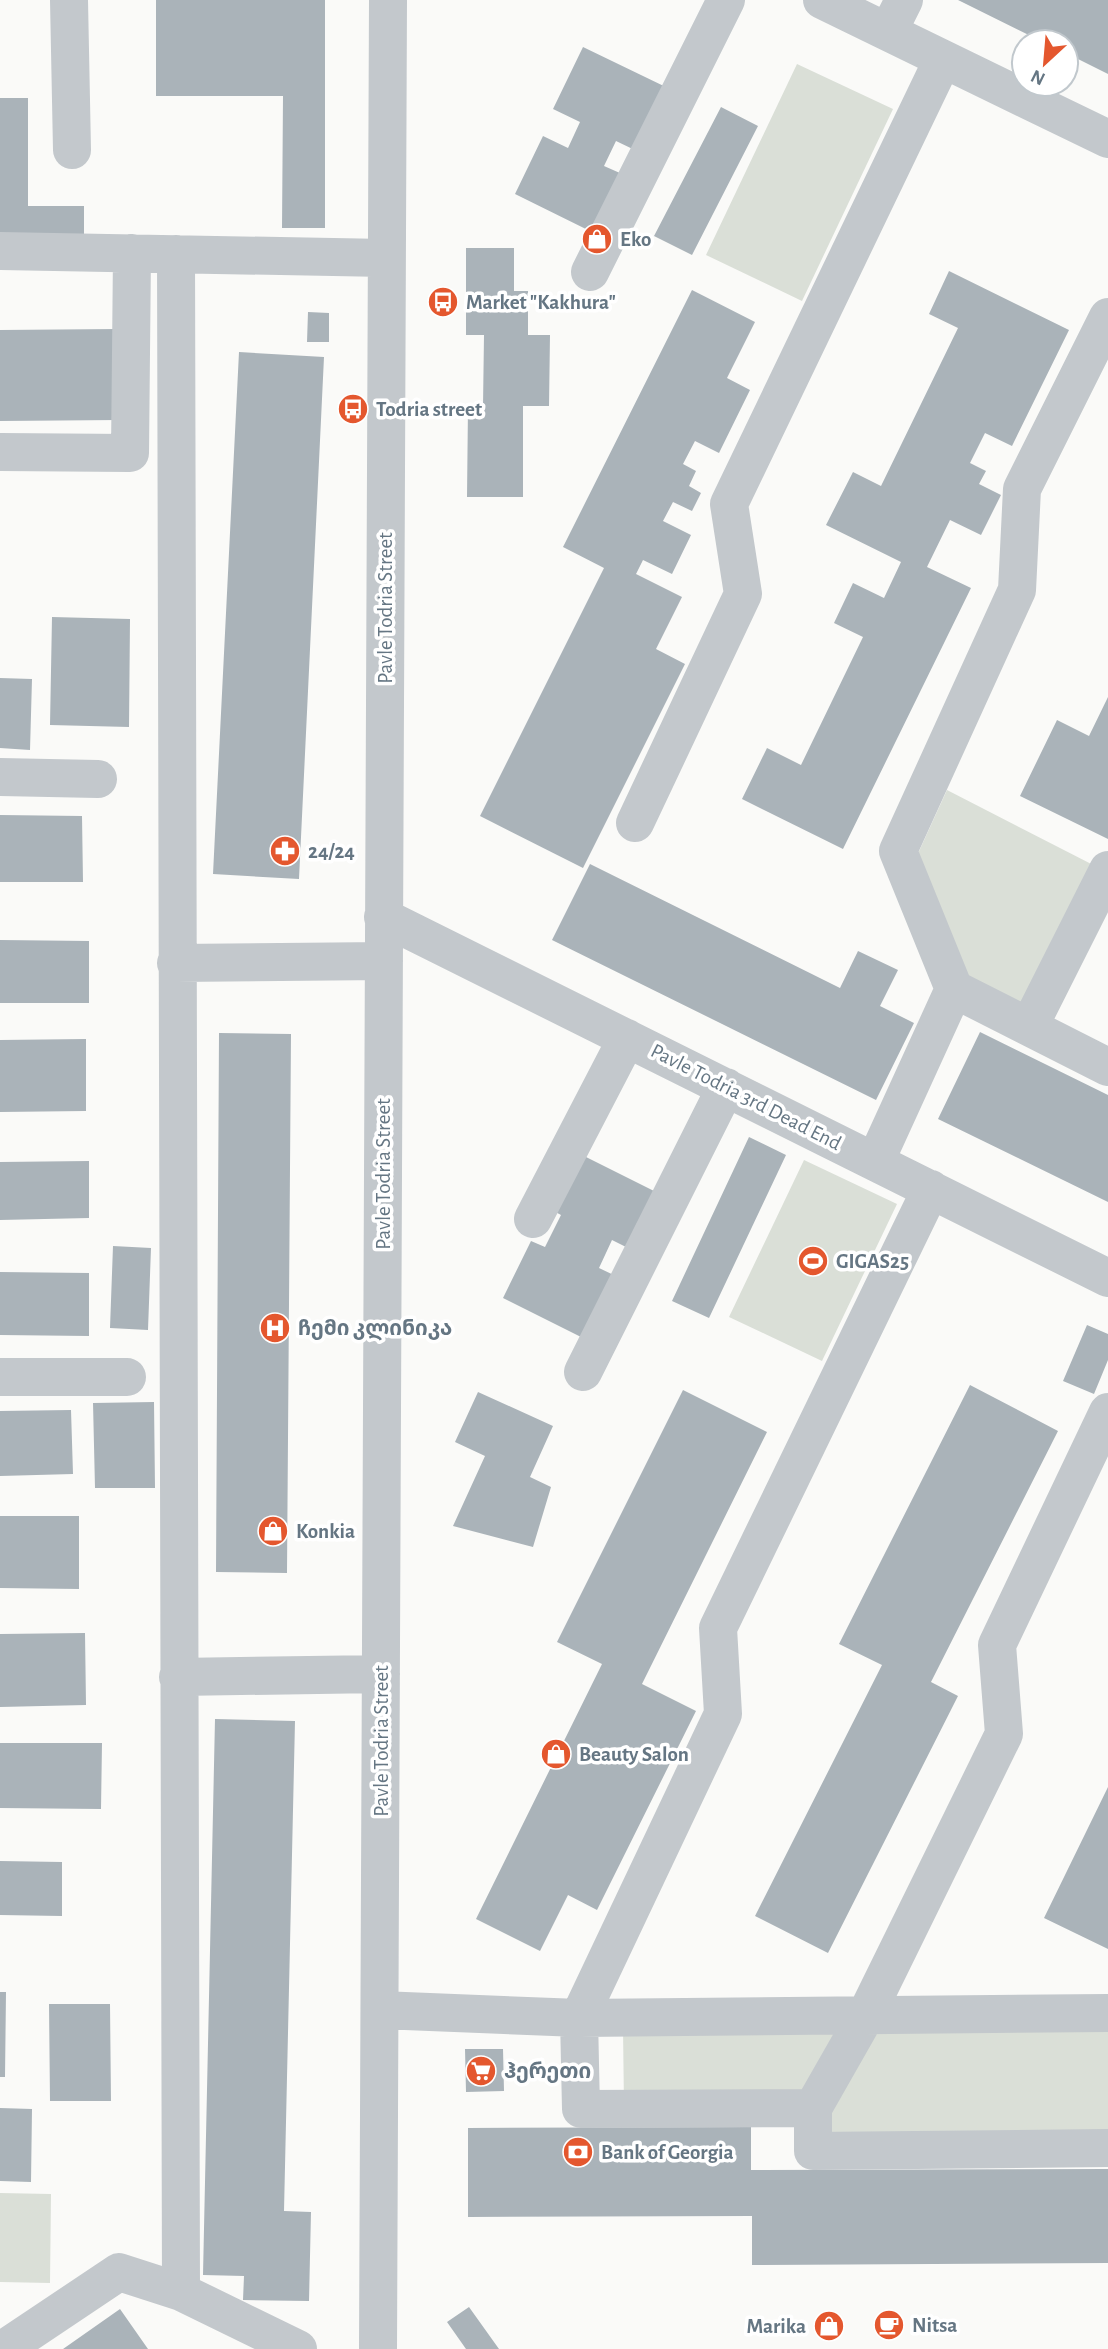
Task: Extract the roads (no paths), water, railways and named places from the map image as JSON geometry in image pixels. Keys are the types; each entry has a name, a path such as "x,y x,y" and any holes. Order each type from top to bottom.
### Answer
{"street":[{"path":"69,0 72,150"},
{"name":"Pavle Todria Street","path":"378,2349 388,0"},
{"path":"590,272 726,0"},
{"path":"822,0 896,16 943,59 1108,139"},
{"path":"635,824 743,594 729,504 943,59"},
{"path":"0,251 386,258"},
{"path":"0,452 130,453 132,253"},
{"path":"176,254 181,2292"},
{"path":"1108,317 1022,489 1017,590 898,851 954,989 1108,1067"},
{"path":"0,776 98,779"},
{"path":"1029,1027 1108,870"},
{"name":"Pavle Todria 3rd Dead End","path":"383,917 1108,1278"},
{"path":"176,963 384,961"},
{"path":"875,1162 954,989"},
{"path":"533,1219 627,1038"},
{"path":"583,1372 726,1087"},
{"path":"813,2108 581,2109 579,2018 723,1714 719,1628 931,1189"},
{"path":"0,1377 127,1377"},
{"path":"1108,1412 997,1645 1004,1734 866,2015 813,2108 813,2151 1108,2148"},
{"path":"178,1677 381,1674"},
{"path":"380,2010 579,2018 1108,2013"},
{"path":"4,2349 119,2272 181,2292 298,2349"}],"place":[{"name":"Eko","path":"597,239"},
{"name":"Market \"Kakhura\"","path":"443,302"},
{"name":"Todria street","path":"353,409"},
{"name":"24/24","path":"285,851"},
{"name":"GIGAS25","path":"813,1261"},
{"name":"ჩემი კლინიკა","path":"275,1328"},
{"name":"Konkia","path":"273,1531"},
{"name":"Beauty Salon","path":"556,1754"},
{"name":"ჰერეთი","path":"481,2071"},
{"name":"Bank of Georgia","path":"578,2152"},
{"name":"Nitsa","path":"889,2325"},
{"name":"Marika","path":"829,2326"}]}
